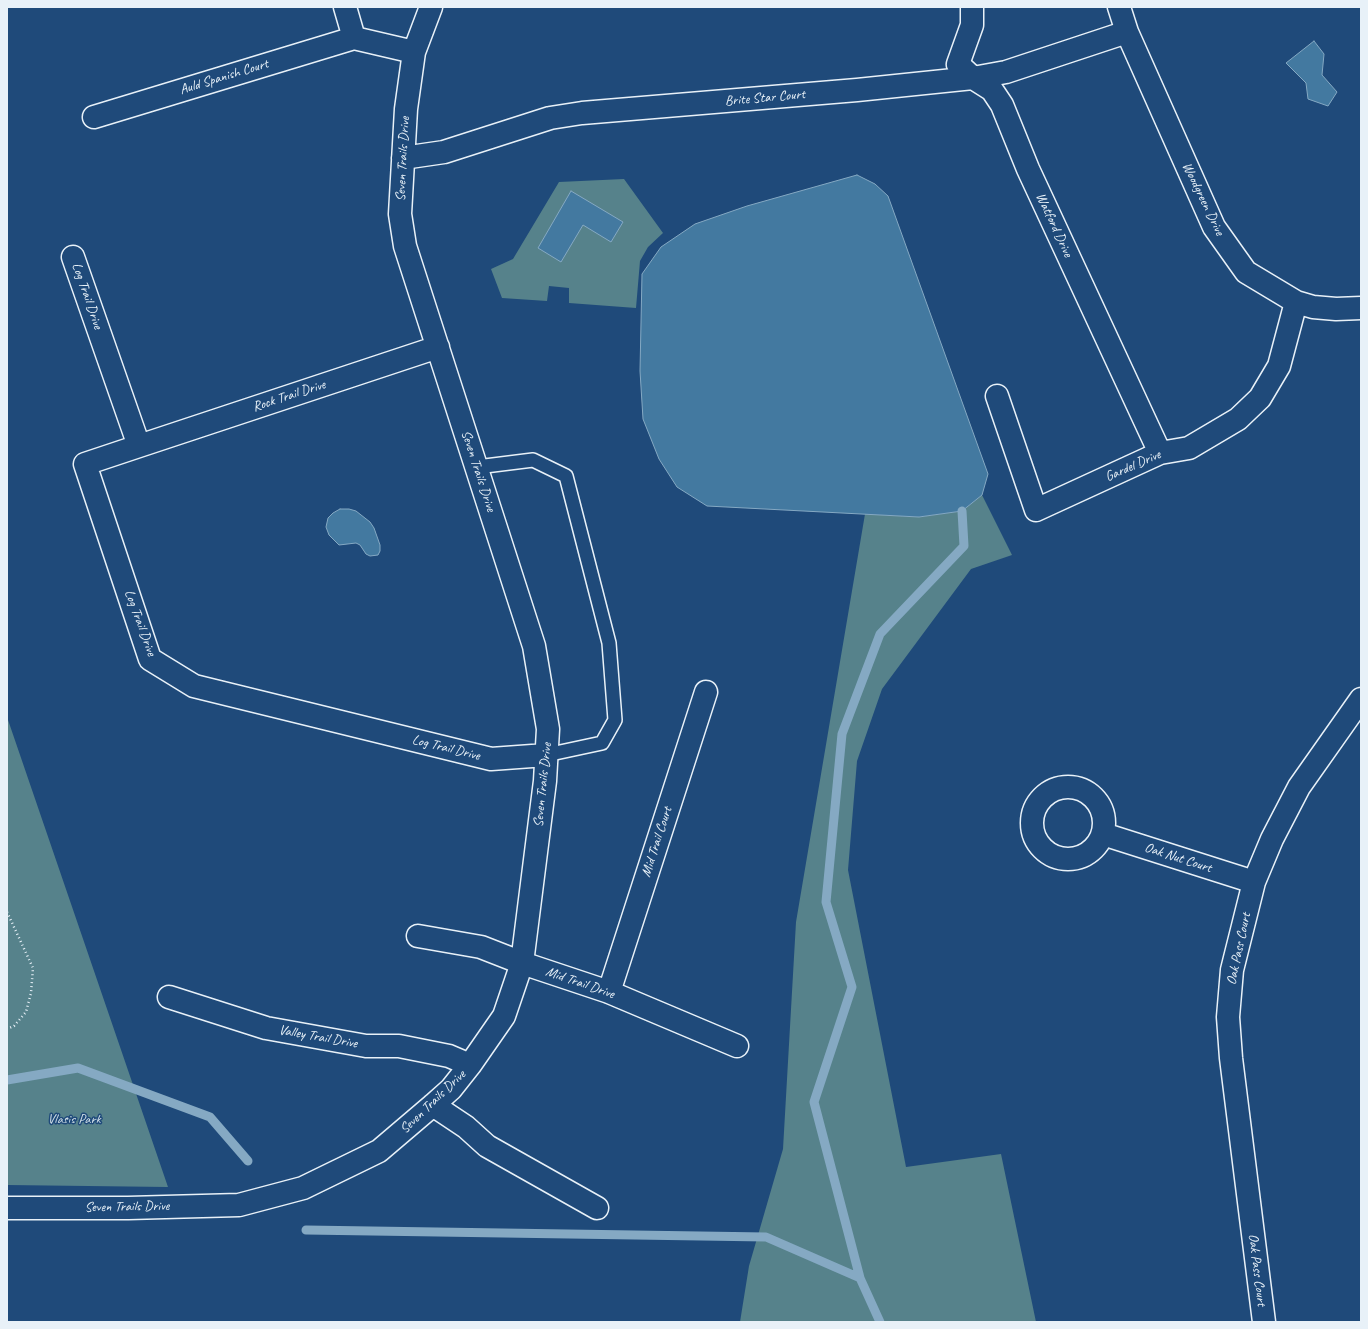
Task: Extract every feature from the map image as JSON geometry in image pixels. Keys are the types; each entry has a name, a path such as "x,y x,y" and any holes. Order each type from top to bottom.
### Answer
{"street":[{"path":"345,7 354,38 414,52"},
{"name":"Seven Trails Drive","path":"7,1208 128,1208 239,1205 303,1188 379,1151 433,1105 451,1089 470,1065 504,1016 522,963 545,781 548,729 534,646 405,246 400,214 406,109 414,52 431,7"},
{"name":"Watford Drive","path":"972,7 972,25 958,64 973,78 992,90 1002,105 1028,169 1160,453"},
{"name":"Woodgreen Drive","path":"1119,7 1126,32 1214,227 1246,272 1296,302 1313,307 1336,309 1361,308"},
{"name":"Brite Star Court","path":"403,158 444,152 550,118 582,113 849,91 973,78 1006,72 1126,32"},
{"name":"Auld Spanish Court","path":"94,117 354,38"},
{"name":"Log Trail Drive","path":"73,257 139,446 85,464 150,659 194,686 483,757 491,758 546,755"},
{"name":"Gardel Drive","path":"997,396 1036,510 1160,453 1190,448 1238,419 1260,398 1279,366 1296,302"},
{"name":"Rock Trail Drive","path":"139,446 438,347"},
{"name":"Mid Trail Court","path":"609,992 706,692"},
{"name":"Oak Pass Court","path":"1264,1322 1230,1058 1228,1017 1232,970 1254,882 1272,839 1299,787 1361,700"},
{"name":"Oak Nut Court","path":"1103,834 1254,882"},
{"name":"Mid Trail Drive","path":"418,936 481,947 522,963 609,992 737,1046"},
{"name":"Valley Trail Drive","path":"169,997 266,1028 366,1046 399,1046 450,1056 470,1065"},
{"path":"433,1105 466,1127 487,1146 597,1208"}],"lane":[{"path":"477,467 533,460 566,476 609,643 614,720 602,743 546,755"}],"path":[{"path":"7,912 33,968 31,993 26,1012 14,1026 7,1029"}],"green space":[{"path":"624,179 663,233 648,247 640,261 636,308 569,303 569,288 549,286 547,301 502,298 491,269 513,259 559,182"},
{"path":"982,495 1012,555 971,569 882,689 857,761 848,870 906,1167 1001,1154 1036,1322 740,1322 749,1266 783,1149 796,922 865,514 919,517 962,511"},
{"name":"Vlasis Park","path":"7,717 168,1187 7,1185"}],"water":[{"path":"1314,41 1324,54 1322,75 1337,92 1328,106 1308,99 1306,83 1286,63"},
{"path":"857,175 875,184 888,196 988,474 982,495 962,511 919,517 707,506 677,487 659,459 643,419 640,371 642,274 661,247 695,224 747,206"},
{"path":"571,191 623,222 611,242 583,225 561,262 538,248"},
{"path":"340,509 356,511 370,522 374,528 380,545 378,555 370,556 366,554 360,545 356,543 339,545 329,535 326,527 328,518"}],"waterway":[{"path":"860,1278 814,1102 852,987 826,902 842,734 880,634 964,546 962,511"},
{"path":"7,1080 78,1068 210,1117 248,1161"},
{"path":"306,1230 766,1237 860,1278 880,1322"}]}
